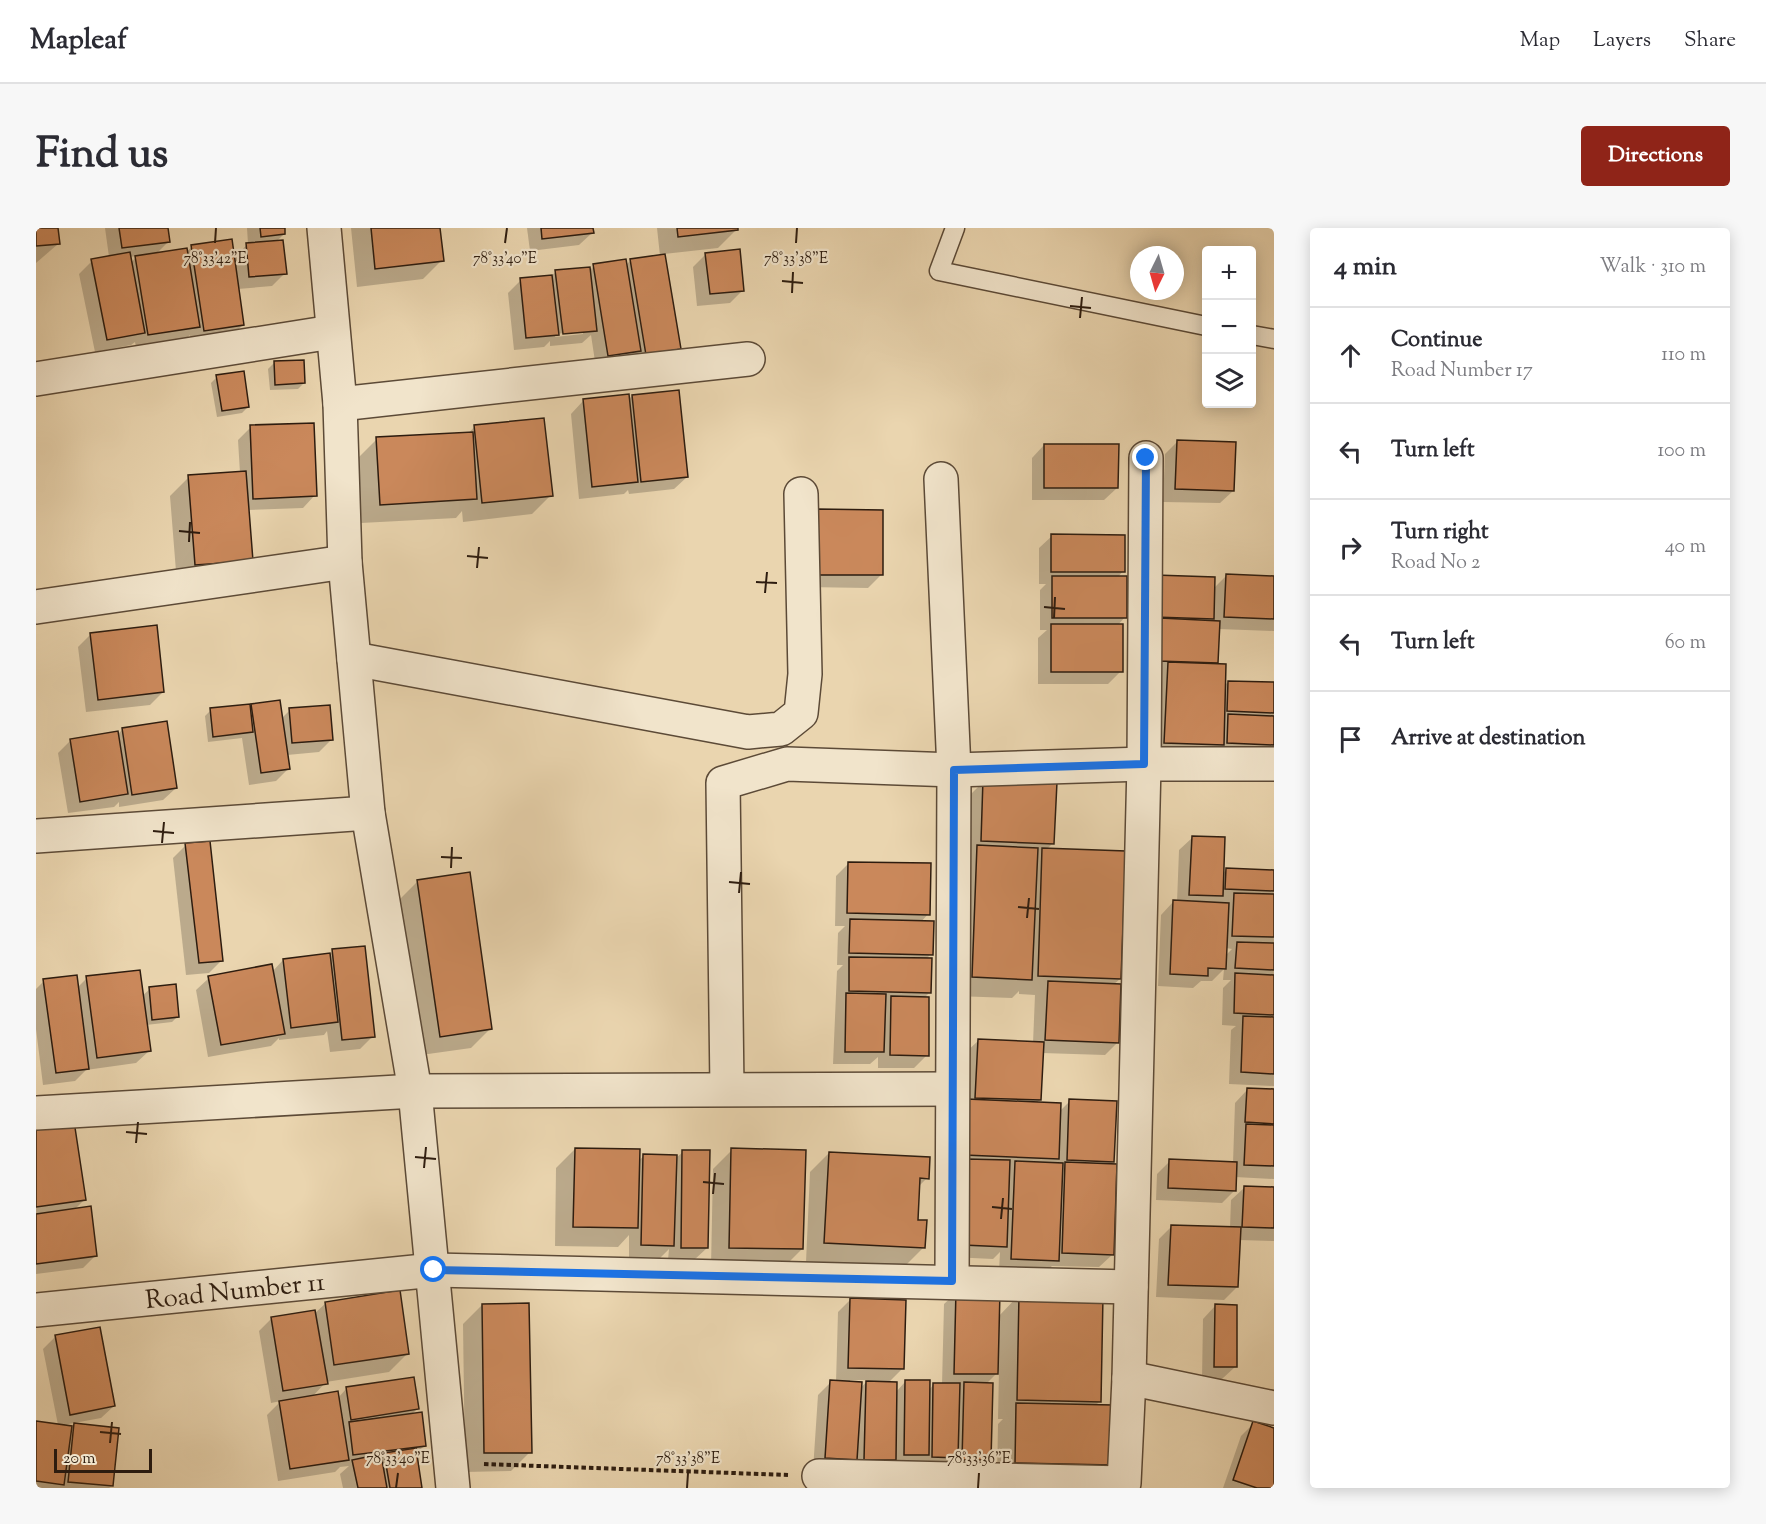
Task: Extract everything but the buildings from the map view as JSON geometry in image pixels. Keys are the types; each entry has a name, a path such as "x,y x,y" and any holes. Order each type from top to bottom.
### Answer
{"street":[{"path":"324,228 340,404 345,562 368,813 415,1091 452,1475"},
{"path":"36,379 332,332"},
{"path":"340,404 748,359"},
{"path":"819,1476 1124,1483 1130,1378 1144,764 1146,458"},
{"path":"941,479 954,770 952,1281"},
{"path":"354,659 748,732 781,729 801,713 805,674 801,494"},
{"path":"36,607 345,562"},
{"path":"727,1089 723,783 787,764 954,770 1144,764 1274,764"},
{"path":"36,836 368,813"},
{"path":"36,1113 415,1091 952,1089"},
{"name":"Road Number 11","path":"36,1310 434,1270 1131,1287"},
{"path":"1130,1378 1274,1408"}],"lane":[{"path":"955,228 939,272 1202,325"},
{"path":"1256,336 1274,339"}],"path":[{"path":"452,1475 819,1476"}],"route":[{"path":"434,1270 952,1281 954,770 1144,764 1146,458"}]}
